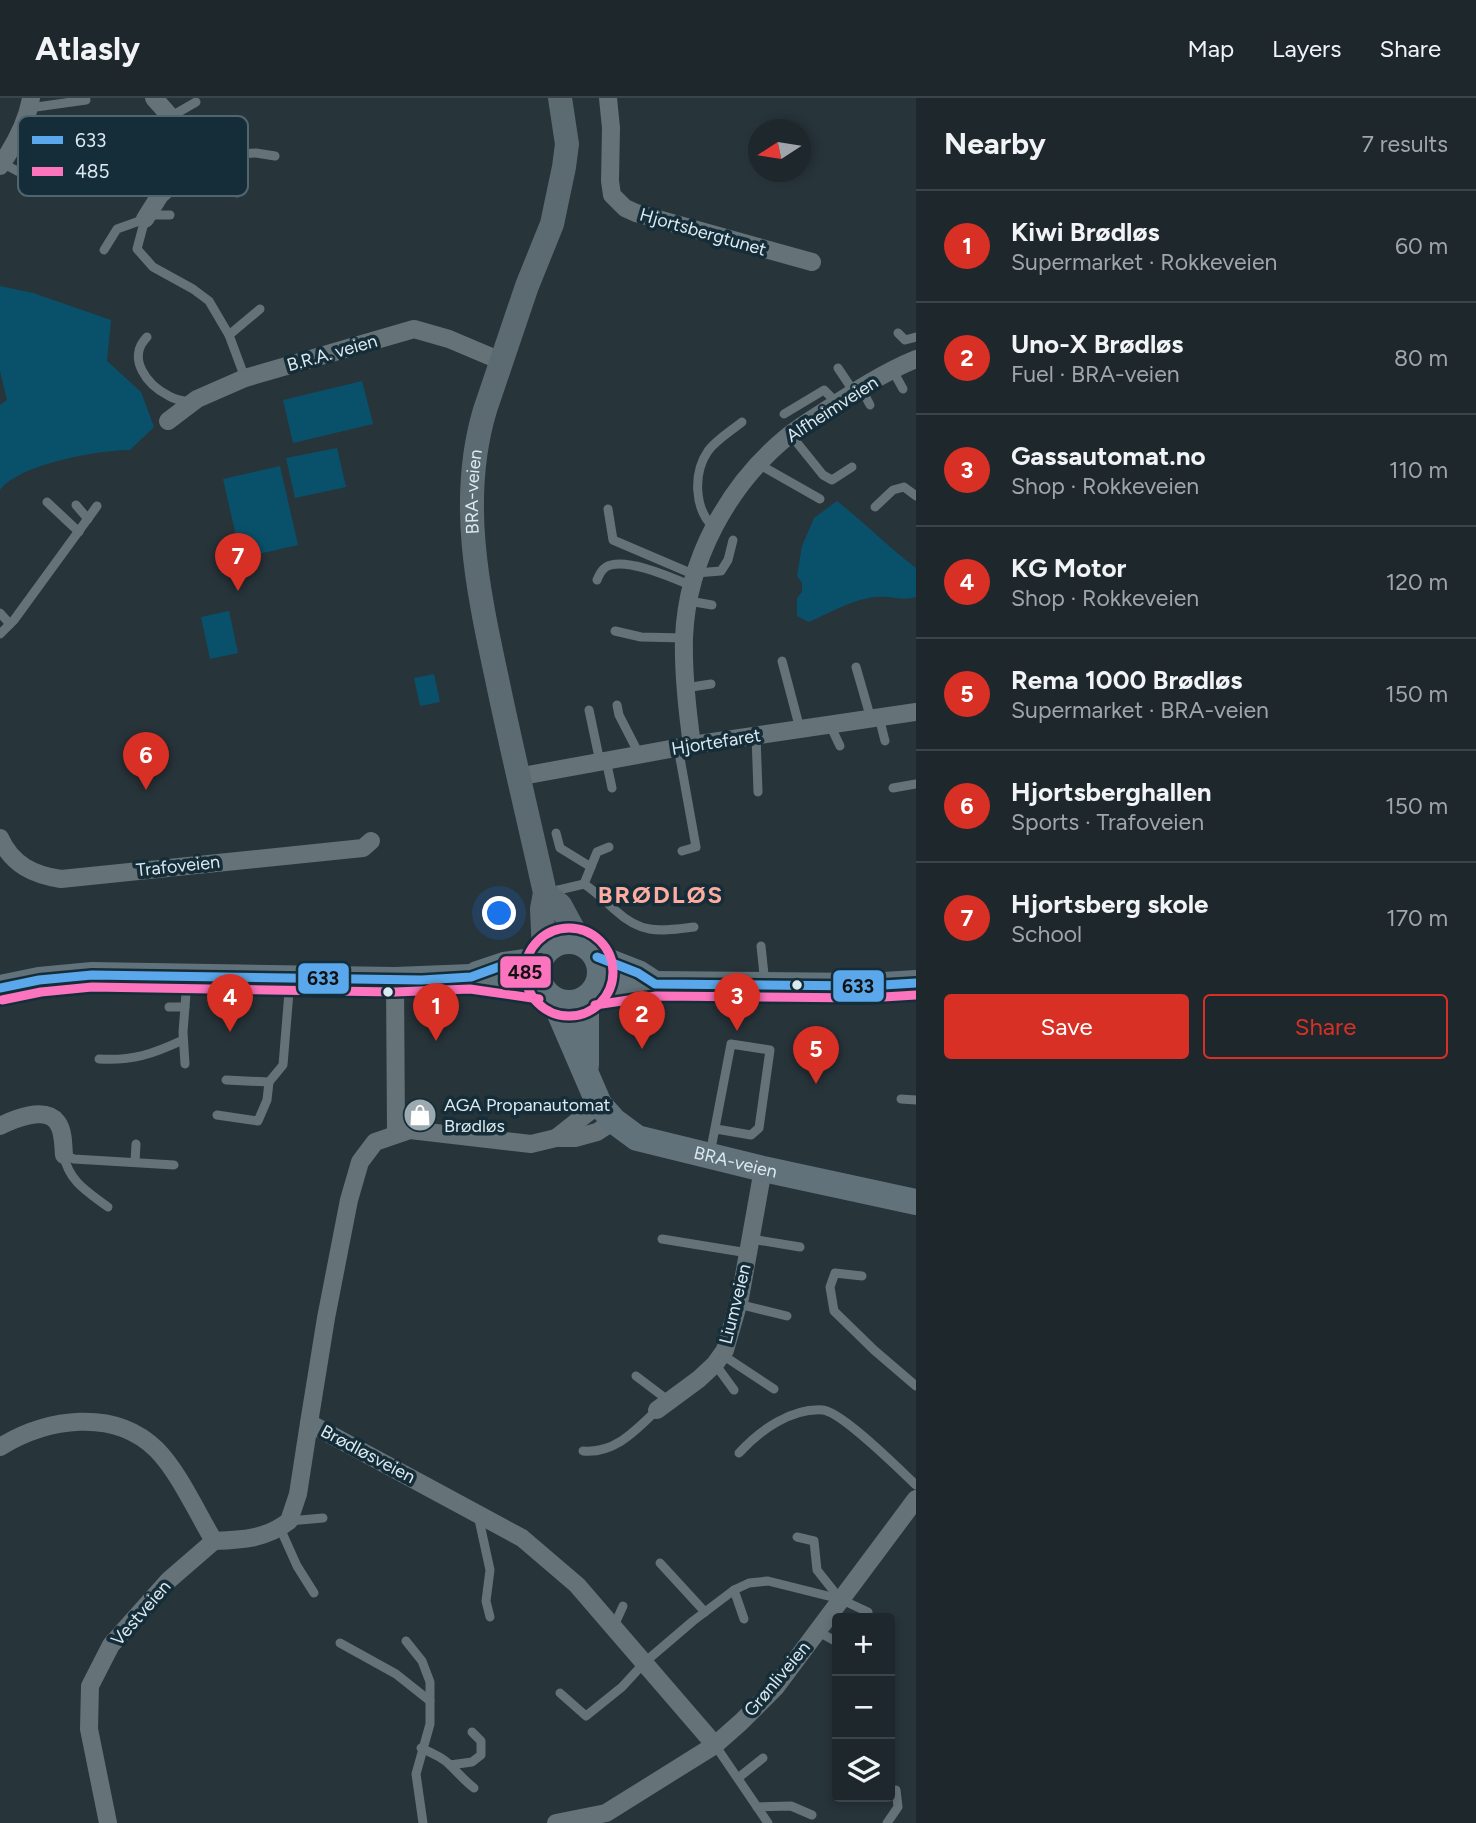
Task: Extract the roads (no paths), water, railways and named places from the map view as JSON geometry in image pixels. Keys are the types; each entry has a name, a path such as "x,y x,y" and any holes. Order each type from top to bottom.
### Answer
{"main road":[{"name":"BRA-veien","path":"542,956 542,909 545,893 517,777 477,584 472,548 472,483 480,426 552,224 567,144 560,98"},
{"name":"BRA-veien","path":"545,893 560,905 589,950"},
{"path":"607,1112 548,994 538,969 542,956 554,944 567,940 638,973 655,984"},
{"path":"587,1073 590,996 599,982 601,969 589,950"},
{"path":"471,977 504,965 542,956"},
{"path":"0,988 66,976 187,975 395,980 471,977 548,994 565,1003 576,1003 590,996 655,984 867,986 916,983"},
{"name":"BRA-veien","path":"607,1112 638,1138 762,1169 916,1202"}],"street":[{"path":"155,98 169,116"},
{"name":"Hjortsbergtunet","path":"608,98 611,128 610,181 612,195 617,203 636,213 811,262"},
{"path":"1,164 18,133"},
{"path":"147,217 159,196"},
{"name":"B.R.A. veien","path":"168,421 234,378 414,330 449,339 501,361"},
{"name":"Alfheimveien","path":"685,746 684,638 693,584 713,527 738,489 790,434 837,402 916,359"},
{"name":"Hjortefaret","path":"517,777 685,746 916,712"},
{"name":"Trafoveien","path":"0,838 6,851 35,873 61,879 363,848 371,841"},
{"path":"395,980 396,1133 410,1130 531,1144 597,1132 607,1112"},
{"path":"3,1119 40,1114 51,1116 58,1123 64,1155"},
{"name":"Brødløsveien","path":"396,1133 375,1142 360,1162 333,1278 309,1423 522,1538 577,1585 716,1745"},
{"name":"Liumveien","path":"663,1406 718,1359 738,1304 762,1169"},
{"path":"0,1447 19,1435 73,1422 122,1426 142,1437 158,1451 214,1541 247,1540 266,1535 284,1525 298,1494 309,1423"},
{"name":"Grønliveien","path":"556,1823 606,1812 716,1745 775,1688 916,1499"},
{"name":"Vestveien","path":"108,1823 90,1737 90,1686 111,1645 169,1580 214,1541"}],"lane":[{"path":"30,103 86,100"},
{"path":"172,116 196,102"},
{"path":"248,154 275,156"},
{"path":"1,164 18,172"},
{"path":"104,250 117,229 147,217 170,215"},
{"path":"147,217 137,249 153,267 209,301 229,335 234,378"},
{"path":"229,335 260,309"},
{"path":"898,333 905,340 916,337"},
{"path":"147,337 140,343 137,356 142,371 153,385 171,398 192,403"},
{"path":"838,368 870,405"},
{"path":"892,371 903,389"},
{"path":"784,414 824,390 837,402"},
{"path":"713,527 704,518 699,507 698,490 702,463 710,448 741,422"},
{"path":"790,434 823,475 832,480 852,467"},
{"path":"760,465 820,499"},
{"path":"875,507 893,490 904,487 916,496"},
{"path":"47,502 79,532"},
{"path":"76,505 88,519"},
{"path":"0,634 97,506"},
{"path":"608,509 613,540 693,584 712,605"},
{"path":"597,580 603,568 615,563 632,565 693,584 721,571 728,559 733,540"},
{"path":"0,613 10,624"},
{"path":"615,631 641,637 684,638"},
{"path":"782,661 800,729"},
{"path":"856,667 884,741"},
{"path":"685,688 711,684"},
{"path":"617,705 619,715 639,754"},
{"path":"589,710 612,788"},
{"path":"830,724 840,746"},
{"path":"756,735 758,792"},
{"path":"682,851 696,847 685,746"},
{"path":"893,788 916,784"},
{"path":"555,833 560,848 591,866"},
{"path":"584,884 597,852 608,847"},
{"path":"545,893 584,884"},
{"path":"584,884 622,917 641,928 658,932 694,927"},
{"path":"761,946 765,986"},
{"path":"185,1064 183,1040 187,975"},
{"path":"218,1115 258,1121 267,1100 270,1082 283,1065 290,978"},
{"path":"169,1007 185,1007"},
{"path":"99,1059 125,1060 154,1053 183,1040"},
{"path":"709,1156 732,1044 770,1050 759,1128 751,1135 716,1129"},
{"path":"226,1080 270,1082"},
{"path":"901,1099 916,1100"},
{"path":"135,1162 136,1144"},
{"path":"64,1155 74,1159 174,1165"},
{"path":"64,1155 66,1166 74,1180 108,1207"},
{"path":"662,1239 800,1247"},
{"path":"862,1276 835,1273 830,1287 834,1311 916,1386"},
{"path":"738,1304 787,1316"},
{"path":"718,1359 774,1389"},
{"path":"718,1359 734,1390"},
{"path":"583,1451 596,1452 616,1445 629,1437 663,1406 636,1376"},
{"path":"739,1452 755,1434 795,1413 825,1410 849,1425 916,1485"},
{"path":"477,1513 490,1570 486,1601 490,1617"},
{"path":"314,1593 297,1566 284,1525 323,1518"},
{"path":"797,1537 814,1541 817,1570 840,1599"},
{"path":"660,1563 705,1612"},
{"path":"560,1693 586,1716 705,1612 734,1590 749,1583 768,1581 840,1599 868,1612"},
{"path":"734,1590 744,1619"},
{"path":"614,1626 623,1606"},
{"path":"817,1631 832,1639"},
{"path":"406,1641 422,1661 430,1682 430,1724 415,1774 423,1823"},
{"path":"340,1643 396,1674 430,1702"},
{"path":"450,1765 472,1762 481,1755 481,1741 472,1732"},
{"path":"716,1745 768,1823"},
{"path":"421,1748 450,1765 459,1777 474,1788"},
{"path":"738,1778 763,1758"},
{"path":"887,1823 898,1807 895,1796"},
{"path":"757,1807 791,1806 811,1815"}],"place":[{"name":"Hjortsberg skole","path":"238,591"},
{"name":"Hjortsberghallen","path":"146,790"},
{"name":"Gassautomat.no","path":"737,1031"},
{"name":"KG Motor","path":"230,1032"},
{"name":"Kiwi Brødløs","path":"436,1041"},
{"name":"Uno-X Brødløs","path":"642,1049"},
{"name":"Rema 1000 Brødløs","path":"816,1084"},
{"name":"AGA Propanautomat Brødløs","path":"420,1115"}],"district":[{"name":"BRØDLØS","path":"661,894"}]}
